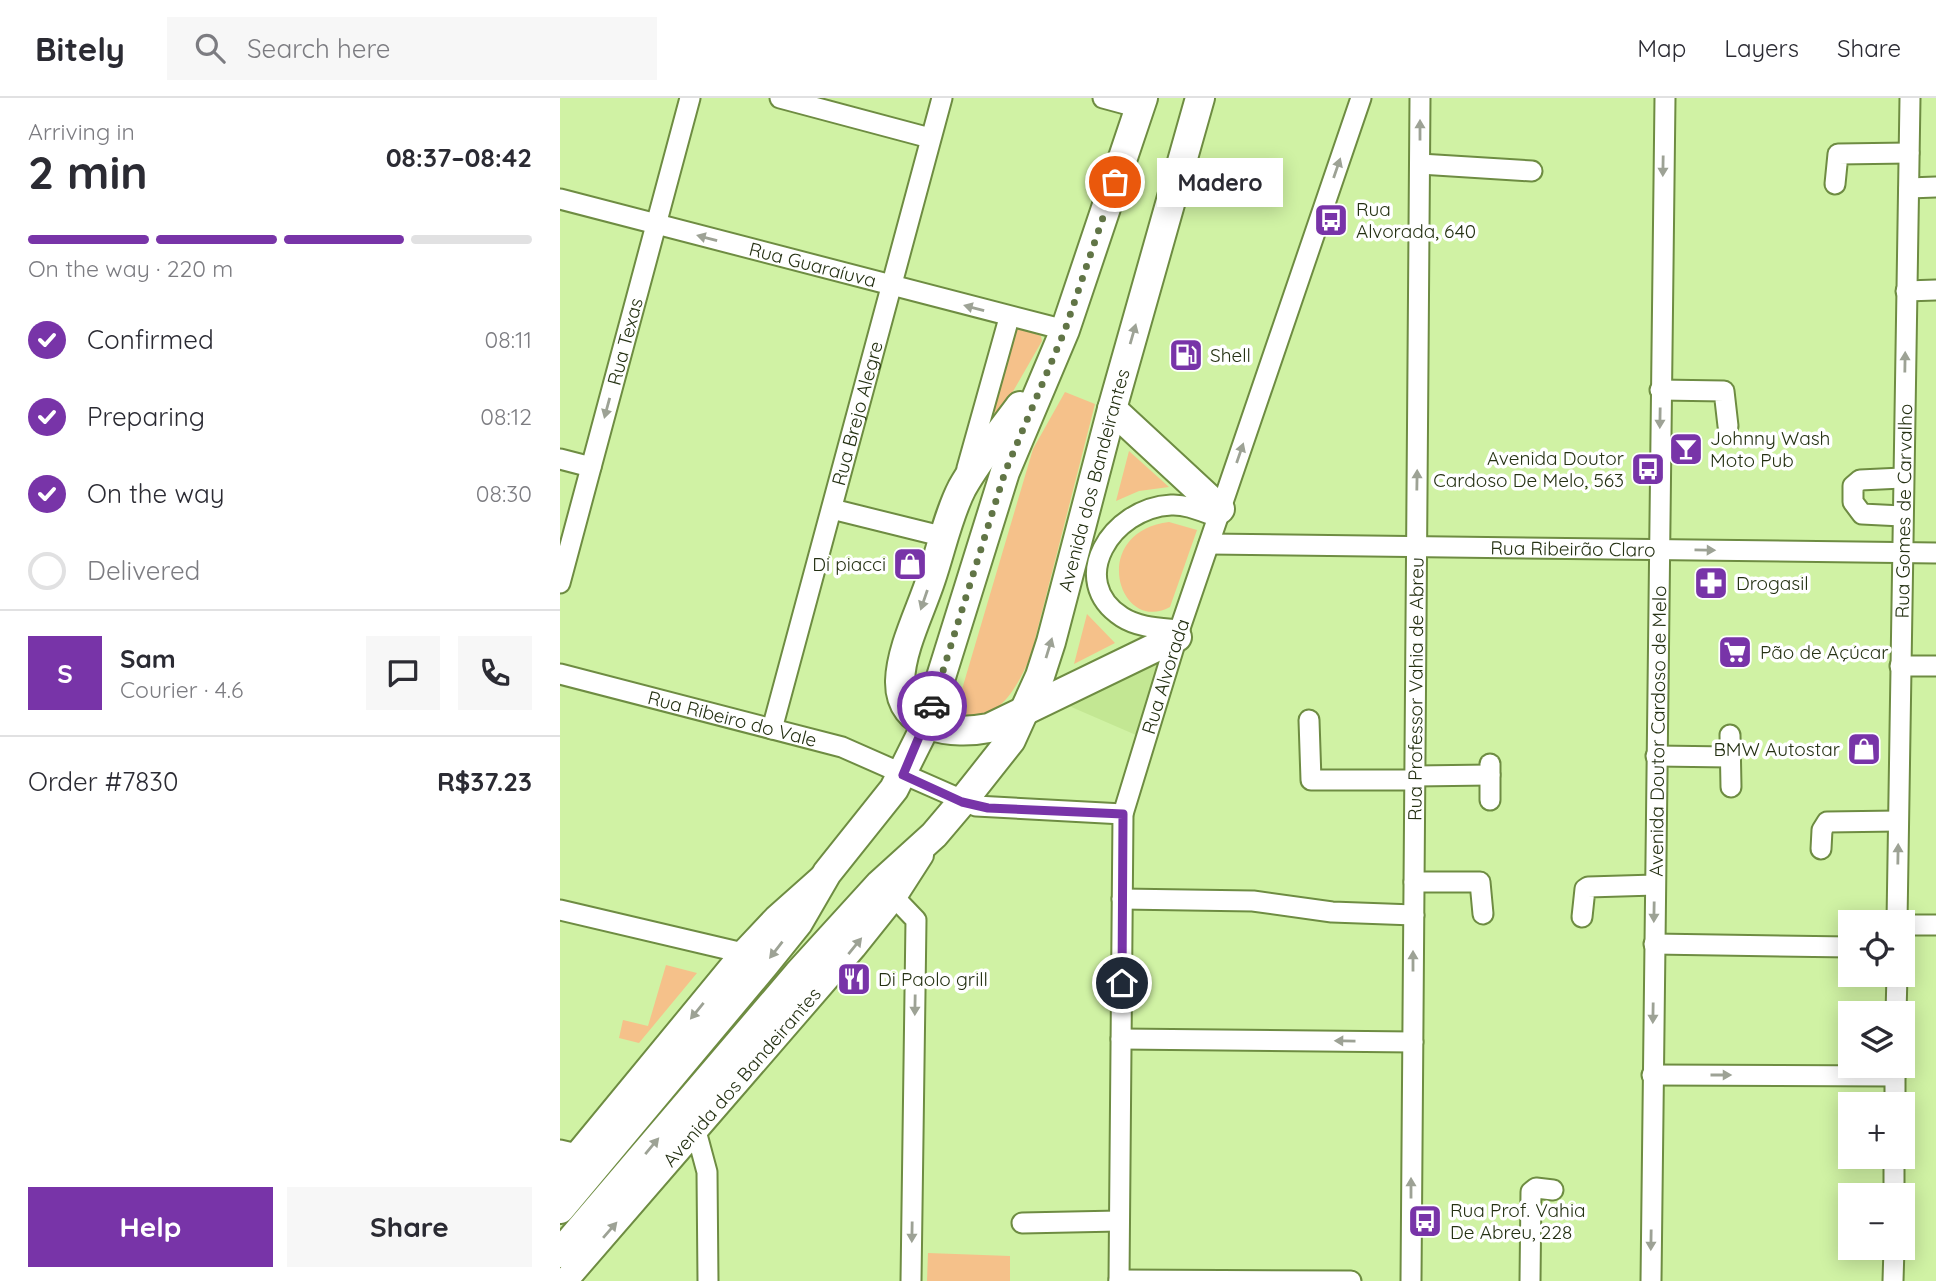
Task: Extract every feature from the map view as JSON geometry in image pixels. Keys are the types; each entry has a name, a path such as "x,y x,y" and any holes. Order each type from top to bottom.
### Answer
{"highway":[{"name":"Avenida dos Bandeirantes","path":"560,1253 798,974 880,884 934,835 1012,740 1051,642 1112,408 1200,98"},
{"path":"560,1209 798,923 827,873 903,775 926,725 1005,472 1065,330 1142,103"},
{"path":"1051,363 961,489 900,680 905,702 926,725 944,731 971,732 989,728 1179,634"},
{"path":"1112,408 1219,513"}],"main road":[{"name":"Avenida dos Bandeirantes","path":"565,1281 894,897 934,835"},
{"path":"560,1175 569,1152 733,955 827,873"}],"street":[{"name":"Rua Texas","path":"560,583 690,98"},
{"path":"780,98 930,138"},
{"name":"Rua Brejo Alegre","path":"772,729 942,98"},
{"path":"1102,98 1142,103"},
{"name":"Rua Alvorada","path":"1119,1280 1123,814 1219,513 1361,98"},
{"name":"Rua Professor Vahia de Abreu","path":"1411,1281 1420,98"},
{"name":"Avenida Doutor Cardoso de Melo","path":"1651,1281 1665,98"},
{"name":"Rua Gomes de Carvalho","path":"1897,910 1910,98"},
{"path":"1835,184 1838,154 1909,153"},
{"path":"1420,164 1532,171"},
{"path":"1909,188 1936,187"},
{"name":"Rua Guaraíuva","path":"560,198 1065,330"},
{"path":"1906,290 1936,290"},
{"path":"961,489 1009,317"},
{"path":"1660,390 1724,391 1728,426"},
{"path":"560,459 591,467"},
{"path":"1902,478 1860,480 1853,486 1853,502 1862,514 1902,516"},
{"path":"1179,634 1138,625 1109,607 1098,576 1102,549 1122,522 1155,507 1181,506 1219,513"},
{"path":"832,509 946,537"},
{"name":"Rua Ribeirão Claro","path":"1209,544 1936,553"},
{"path":"1900,666 1936,666"},
{"name":"Rua Ribeiro do Vale","path":"560,674 842,747 962,802 988,808 1123,814"},
{"path":"1309,719 1311,780 1415,778 1490,769 1490,800"},
{"path":"1730,735 1731,787"},
{"path":"1656,757 1730,757"},
{"path":"1821,849 1822,830 1827,822 1898,821"},
{"path":"1414,882 1479,883 1483,914"},
{"path":"1581,917 1585,890 1588,887 1655,884"},
{"path":"894,897 916,920 911,1281"},
{"path":"1122,899 1253,901 1332,912 1413,915"},
{"path":"560,910 733,955"},
{"path":"1915,925 1936,925"},
{"path":"1654,944 1838,947"},
{"path":"1121,1039 1413,1042"},
{"path":"1653,1074 1838,1072"},
{"path":"696,1131 707,1172 708,1281"},
{"path":"1530,1281 1531,1192 1536,1188 1553,1190"},
{"path":"1022,1223 1119,1221"},
{"path":"1893,1281 1894,1260"},
{"path":"1119,1280 1351,1281"},
{"path":"1522,1281 1545,1281"}],"shaded area":[{"path":"1016,326 1041,336 1042,341 1000,414 987,411"},
{"path":"1065,392 1095,404 1031,655 1013,691 997,708 986,715 960,722 955,713 1033,449"},
{"path":"1129,451 1169,487 1139,491 1116,501"},
{"path":"1169,522 1197,530 1170,607 1152,612 1137,607 1125,595 1120,579 1120,561 1128,543 1144,530"},
{"path":"1087,614 1115,643 1074,664"},
{"path":"1167,650 1136,735 1069,706 1077,699"},
{"path":"666,965 697,973 639,1043 619,1038 623,1020 648,1026"},
{"path":"928,1253 1010,1256 1010,1281 927,1281"}],"way so far":[{"path":"932,706 1005,472 1065,330 1115,182"}],"place":[{"name":"Madero","path":"1115,182"},
{"name":"Rua Alvorada, 640","path":"1331,220"},
{"name":"Shell","path":"1186,355"},
{"name":"Johnny Wash Moto Pub","path":"1686,449"},
{"name":"Avenida Doutor Cardoso De Melo, 563","path":"1648,469"},
{"name":"Di piacci","path":"910,564"},
{"name":"Drogasil","path":"1711,583"},
{"name":"Pão de Açúcar","path":"1735,652"},
{"name":"BMW Autostar","path":"1864,749"},
{"name":"Di Paolo grill","path":"854,979"},
{"name":"Rua Prof. Vahia De Abreu, 228","path":"1425,1221"}],"route":[{"path":"932,706 903,775 962,802 988,808 1123,814 1122,983"}]}
